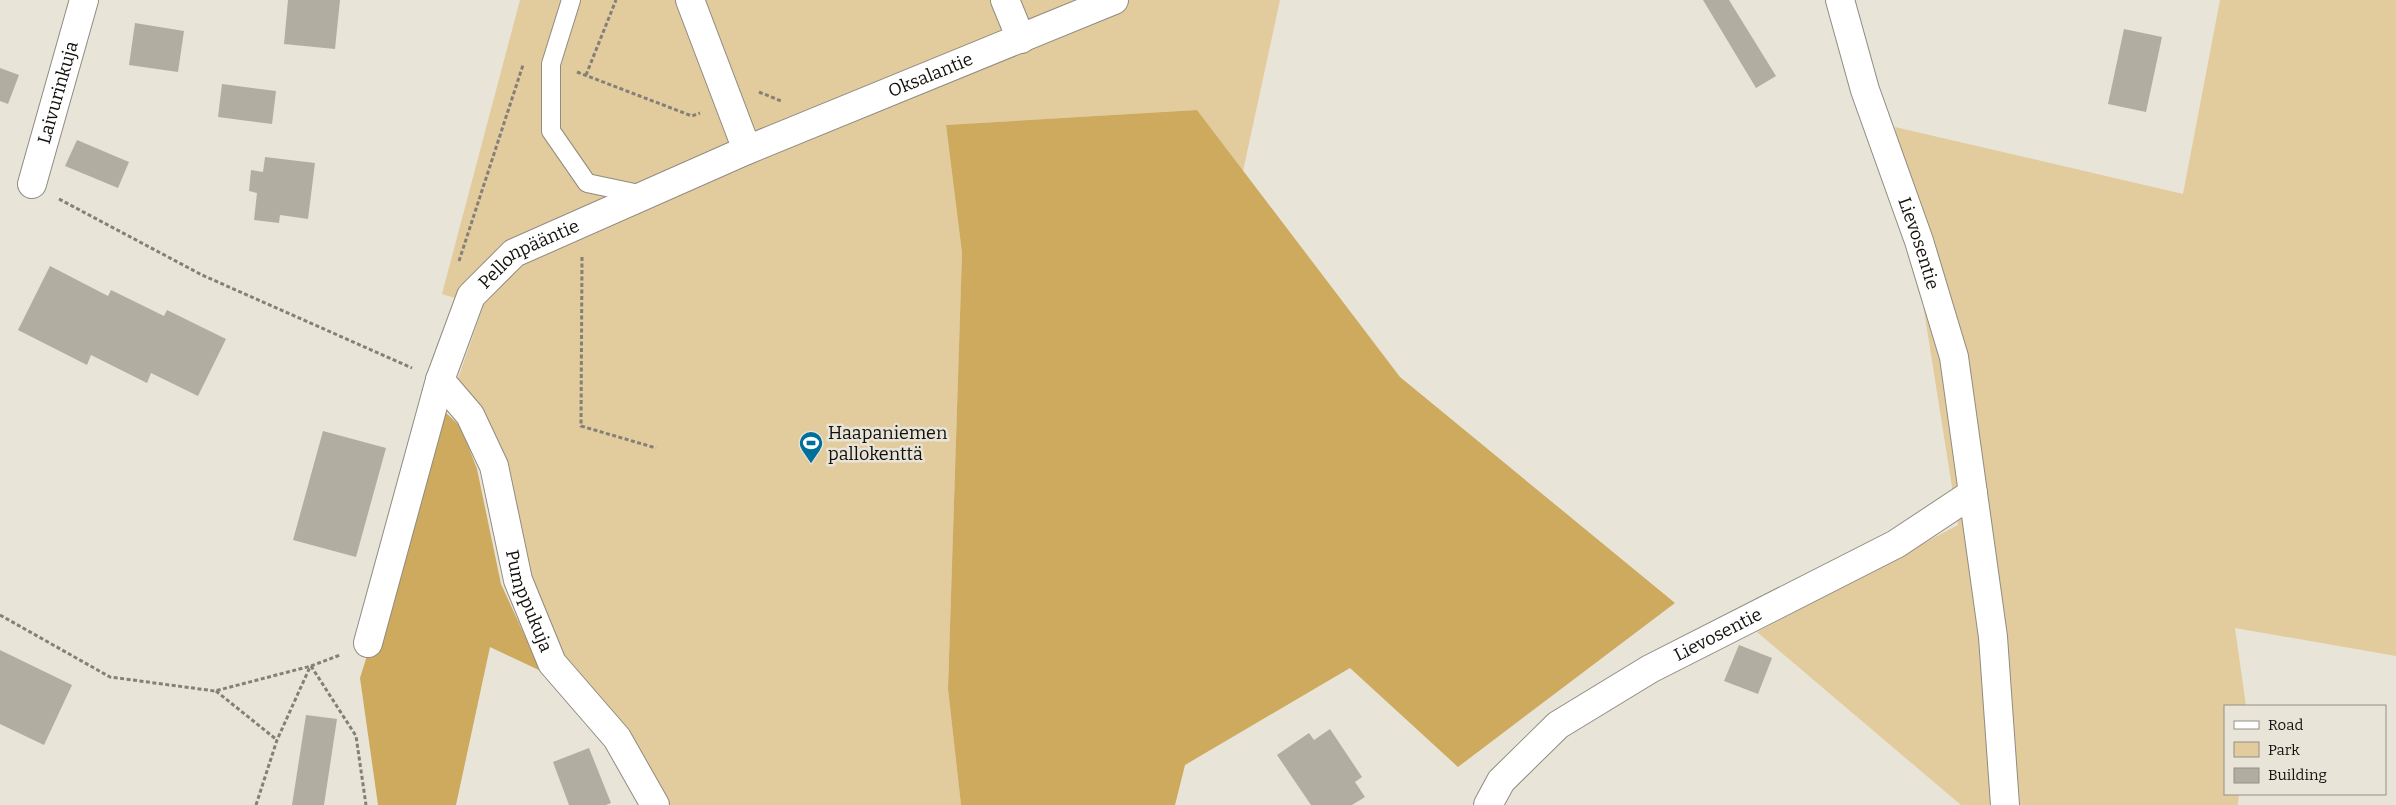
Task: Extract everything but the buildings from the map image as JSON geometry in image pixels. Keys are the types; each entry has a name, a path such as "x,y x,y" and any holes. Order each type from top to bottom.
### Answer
{"street":[{"name":"Laivurinkuja","path":"32,184 84,0"},
{"path":"690,0 747,150"},
{"path":"1005,0 1021,39"},
{"name":"Oksalantie","path":"747,150 1114,0"},
{"name":"Lievosentie","path":"1840,0 1865,90 1919,241 1954,357 1993,637 2006,805"},
{"name":"Pellonpääntie","path":"368,643 440,380 471,296 514,253 647,196 747,150"},
{"name":"Pumppukuja","path":"440,380 470,415 494,466 518,580 552,663 618,738 654,805"},
{"name":"Lievosentie","path":"1488,805 1501,781 1558,725 1650,668 1896,544 1973,493"}],"lane":[{"path":"571,0 551,64 551,131 588,182 647,196"}],"path":[{"path":"586,75 616,0"},
{"path":"551,64 586,75 692,116 759,92"},
{"path":"471,296 454,276 501,136"},
{"path":"32,184 202,275 440,380"},
{"path":"582,224 581,426 656,448"},
{"path":"0,615 110,677 216,691 311,666 368,643"},
{"path":"256,805 277,740 311,666"},
{"path":"311,666 356,736 366,805"},
{"path":"216,691 277,740"}],"green space":[{"path":"520,0 1280,0 1243,171 1197,110 946,125 962,253 948,689 961,805 660,805 558,659 454,390 483,307 442,294"},
{"path":"2220,0 2396,0 2396,656 2235,628 2246,705 2224,705 2224,795 2239,795 2238,805 1961,805 1757,632 1958,525 1895,127 2183,194"}],"shaded area":[{"path":"1197,110 1400,377 1675,603 1458,767 1350,668 1185,765 1175,805 961,805 948,689 962,253 946,125"},
{"path":"444,411 461,427 477,469 501,584 541,671 490,647 456,805 378,805 360,678"}],"place":[{"name":"Haapaniemen pallokenttä","path":"811,464"}]}
